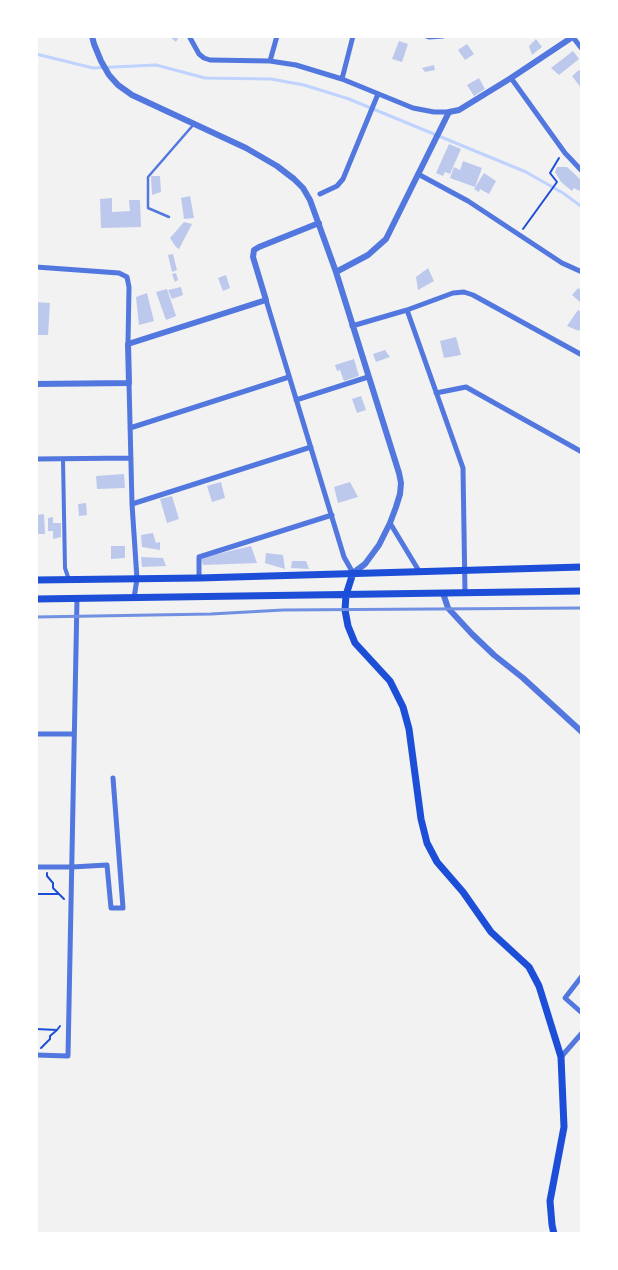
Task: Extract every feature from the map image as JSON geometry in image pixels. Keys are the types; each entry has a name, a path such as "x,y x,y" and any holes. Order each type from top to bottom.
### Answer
{"main road":[{"path":"36,580 198,578 582,567"},
{"path":"353,573 346,594 348,626 355,644 390,681 403,707 409,729 421,819 427,843 437,862 463,892 491,932 529,967 538,982 561,1057 564,1127 550,1200 554,1234"},
{"path":"36,599 582,591"}],"street":[{"path":"92,36 101,61 109,75 118,85 132,95 246,148 277,166 294,179 307,194 319,223 336,272 401,483 400,494 390,523 379,545 365,564 353,573 344,557 253,257 254,250 258,247 319,223"},
{"path":"189,36 199,54 210,60 270,61 296,65 342,79 413,108 434,112 459,110 573,37 582,50"},
{"path":"270,61 276,36"},
{"path":"342,79 353,36"},
{"path":"426,36 443,36"},
{"path":"511,78 565,153 582,170"},
{"path":"320,194 338,186 343,179 378,94"},
{"path":"336,272 368,255 386,239 450,112"},
{"path":"420,172 562,263 582,272"},
{"path":"36,267 119,273 127,277 129,287 130,458 136,579 134,598"},
{"path":"352,326 407,310 453,293 464,292 473,295 582,355"},
{"path":"128,344 266,300"},
{"path":"407,310 463,468 465,593"},
{"path":"130,428 289,377"},
{"path":"296,400 368,377"},
{"path":"36,384 129,383"},
{"path":"436,392 466,387 582,452"},
{"path":"132,504 310,447"},
{"path":"63,458 66,568 69,580"},
{"path":"36,459 130,458"},
{"path":"198,578 199,557 332,515"},
{"path":"390,523 419,571"},
{"path":"443,594 448,608 472,634 582,732"},
{"path":"36,1054 68,1056 76,599"},
{"path":"36,734 74,734"},
{"path":"36,867 107,865 112,908 123,908 113,778"},
{"path":"582,976 564,998 582,1013"},
{"path":"561,1057 582,1033"}],"lane":[{"path":"169,217 148,208 148,177 195,123"}],"path":[{"path":"519,234 557,182 550,172 565,153"},
{"path":"46,871 53,884 53,888 59,894"},
{"path":"67,902 68,894"},
{"path":"36,1054 50,1039 50,1036 64,1024"},
{"path":"36,1029 56,1030"}],"building":[{"path":"169,36 179,36 176,42"},
{"path":"536,39 542,47 532,55 529,46"},
{"path":"399,41 408,44 402,62 392,59"},
{"path":"467,44 474,54 465,60 458,50"},
{"path":"573,51 579,59 559,75 551,68"},
{"path":"434,65 435,70 425,72 422,68"},
{"path":"579,70 582,73 582,89 572,76"},
{"path":"479,78 485,89 474,96 467,85"},
{"path":"449,144 461,149 450,174 445,172 443,176 436,173"},
{"path":"463,161 482,168 475,187 450,178 454,167 460,170"},
{"path":"557,167 567,167 582,181 582,187 579,191 574,188 572,191 561,182 555,172"},
{"path":"484,173 496,181 489,194 480,189 479,192 474,189"},
{"path":"151,176 160,176 161,192 152,195"},
{"path":"190,196 194,218 184,219 181,198"},
{"path":"112,198 112,212 130,211 129,200 140,200 141,227 101,228 100,199"},
{"path":"184,222 192,224 179,249 170,238"},
{"path":"173,254 177,270 172,272 168,255"},
{"path":"428,268 434,281 418,290 416,277"},
{"path":"176,273 178,280 175,282 172,274"},
{"path":"226,275 230,288 223,291 218,278"},
{"path":"181,287 183,295 172,299 168,290"},
{"path":"578,288 582,291 580,302 572,295"},
{"path":"167,289 176,316 166,320 156,292"},
{"path":"147,293 154,321 139,325 136,297"},
{"path":"36,302 50,303 48,335 36,335"},
{"path":"578,310 582,312 582,326 579,331 567,326"},
{"path":"456,337 461,355 444,358 440,341"},
{"path":"385,350 390,357 376,362 373,354"},
{"path":"354,359 359,376 344,381 340,370 337,371 335,365"},
{"path":"361,396 366,410 357,413 352,399"},
{"path":"124,474 125,488 97,489 96,476"},
{"path":"221,482 225,498 212,502 207,486"},
{"path":"350,482 358,497 338,503 334,487"},
{"path":"172,496 179,519 167,523 160,499"},
{"path":"86,503 87,515 79,516 78,504"},
{"path":"44,514 45,534 36,534 36,515"},
{"path":"53,517 53,523 61,523 61,537 53,539 53,531 48,531 48,518"},
{"path":"153,533 156,543 160,542 160,550 142,547 141,535"},
{"path":"111,546 125,546 125,558 111,559"},
{"path":"251,546 257,563 203,565 201,558"},
{"path":"266,553 283,555 285,569 265,563"},
{"path":"141,557 163,558 166,566 142,567"},
{"path":"292,561 306,561 309,569 291,568"}],"waterway":[{"path":"36,54 93,68 156,65 205,78 271,79 304,85 349,99 526,172 563,193 582,207"}],"railway":[{"path":"36,617 211,614 283,610 582,608"}]}
